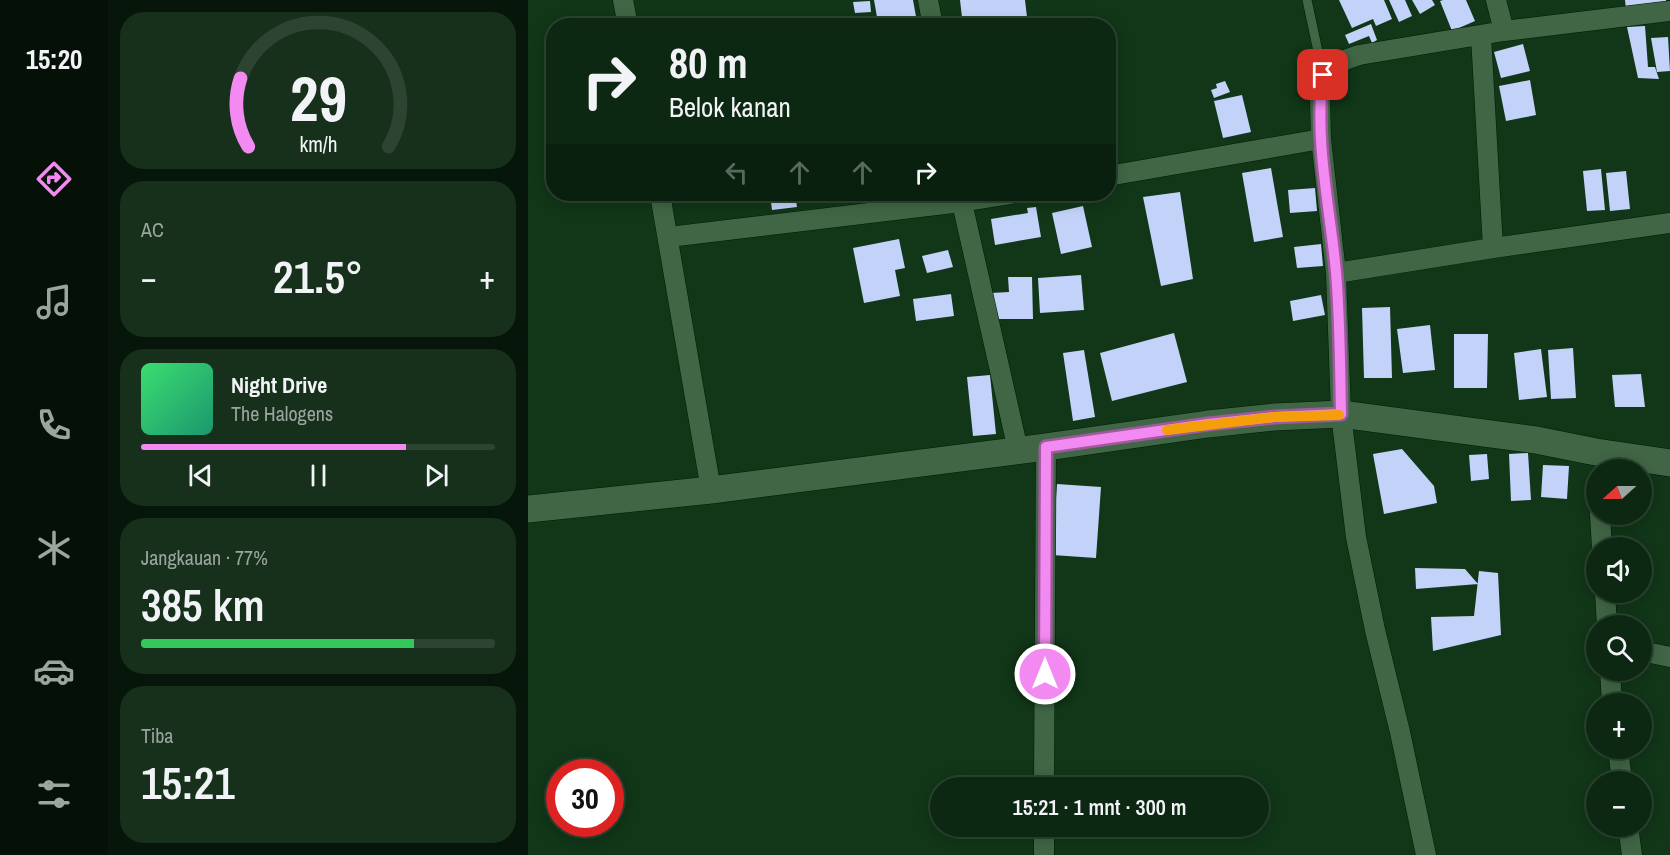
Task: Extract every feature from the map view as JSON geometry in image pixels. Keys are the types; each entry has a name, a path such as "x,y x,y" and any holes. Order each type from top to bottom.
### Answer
{"street":[{"path":"623,0 626,18"},
{"path":"928,0 931,18"},
{"path":"1496,0 1504,32"},
{"path":"1426,855 1356,537 1341,414 1336,273 1321,139 1320,100 1323,75 1336,63 1359,55 1504,32 1670,11"},
{"path":"1481,36 1493,248"},
{"path":"1116,175 1321,139"},
{"path":"661,201 711,490"},
{"path":"669,237 939,201"},
{"path":"962,201 1018,450"},
{"path":"1336,273 1670,223"},
{"path":"528,508 711,490 1274,417 1341,414 1536,440 1591,459"},
{"path":"1044,777 1046,447"},
{"path":"1652,463 1670,463"},
{"path":"1652,653 1670,657"},
{"path":"1044,837 1044,855"},
{"path":"1630,837 1632,855"}],"lane":[{"path":"1306,0 1323,75"}],"building":[{"path":"874,0 913,0 916,18 868,18 877,17"},
{"path":"960,0 1025,0 1027,18 962,18"},
{"path":"1339,0 1384,0 1392,19 1376,26 1373,19 1352,28"},
{"path":"1389,0 1405,0 1412,16 1399,22"},
{"path":"1412,0 1432,0 1435,5 1420,14"},
{"path":"1466,0 1475,21 1452,31 1440,1"},
{"path":"1625,0 1666,0 1666,5 1626,9"},
{"path":"870,1 871,12 855,13 853,2"},
{"path":"1371,24 1377,40 1372,43 1369,36 1349,44 1345,35"},
{"path":"1645,26 1648,67 1655,67 1659,79 1638,78 1627,27"},
{"path":"1668,37 1670,71 1657,72 1651,38"},
{"path":"1523,44 1530,71 1501,78 1494,52"},
{"path":"1530,80 1536,115 1506,121 1499,86"},
{"path":"1225,81 1230,92 1214,98 1211,90 1217,88 1216,84"},
{"path":"1242,95 1251,132 1223,138 1214,101"},
{"path":"1271,168 1283,237 1254,242 1242,173"},
{"path":"1601,169 1605,210 1587,211 1583,171"},
{"path":"1626,171 1630,209 1610,211 1606,173"},
{"path":"1315,188 1317,211 1290,213 1288,190"},
{"path":"1180,192 1193,279 1161,286 1143,197"},
{"path":"771,201 796,201 797,207 772,210"},
{"path":"1083,206 1092,247 1061,254 1052,213"},
{"path":"1036,207 1041,237 995,245 991,219 1028,213 1027,208"},
{"path":"899,239 905,268 895,270 900,296 864,303 853,248"},
{"path":"1321,244 1323,266 1297,268 1294,247"},
{"path":"948,250 953,267 927,273 922,256"},
{"path":"1081,275 1084,310 1040,313 1038,278"},
{"path":"1008,277 1032,277 1033,319 991,319 991,293 1009,292"},
{"path":"951,294 954,316 916,321 913,299"},
{"path":"1321,295 1325,315 1293,321 1290,301"},
{"path":"1390,307 1392,378 1364,378 1362,308"},
{"path":"1430,325 1435,370 1403,373 1397,329"},
{"path":"1174,333 1187,382 1112,401 1100,353"},
{"path":"1454,334 1488,334 1487,388 1454,388"},
{"path":"1573,348 1576,398 1551,399 1548,350"},
{"path":"1541,349 1547,397 1519,400 1514,353"},
{"path":"1084,350 1095,417 1073,421 1063,353"},
{"path":"1641,374 1645,407 1615,407 1612,375"},
{"path":"990,375 996,434 973,436 967,377"},
{"path":"1402,449 1434,486 1437,503 1384,514 1373,454"},
{"path":"1528,453 1531,500 1511,501 1509,454"},
{"path":"1487,454 1489,479 1471,481 1469,455"},
{"path":"1543,465 1569,466 1567,499 1541,497"},
{"path":"1057,484 1101,487 1096,558 1052,555"},
{"path":"1415,568 1465,569 1478,584 1416,589"},
{"path":"1479,571 1498,573 1501,635 1433,651 1431,617 1474,616"}],"slow traffic":[{"path":"1167,430 1274,417 1339,415"}],"route":[{"path":"1045,674 1046,447 1208,424 1274,417 1341,414 1336,273 1321,139 1320,100 1323,75"}]}
